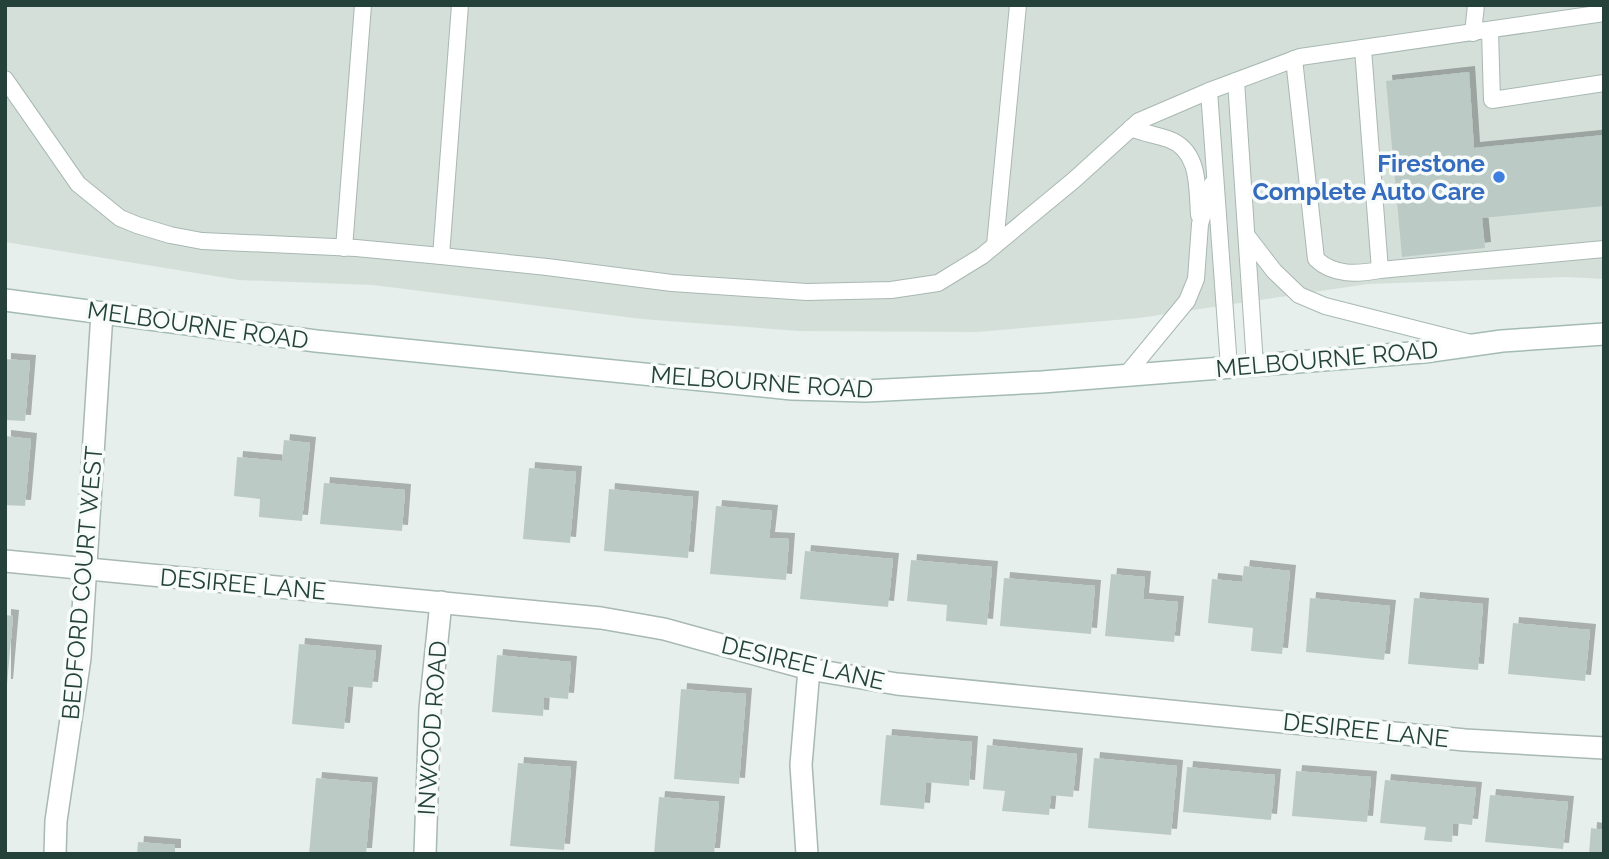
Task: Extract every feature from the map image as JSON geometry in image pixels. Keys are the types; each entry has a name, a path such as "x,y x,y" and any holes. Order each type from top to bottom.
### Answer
{"street":[{"name":"MELBOURNE ROAD","path":"5,300 316,341 792,389 866,391 1042,382 1424,352 1604,334"},
{"name":"BEDFORD COURT WEST","path":"55,854 56,821 80,658 102,313"},
{"name":"DESIREE LANE","path":"5,561 601,618 664,629 809,669 897,684 1424,736 1604,748"},
{"name":"INWOOD ROAD","path":"425,854 430,709 441,602"},
{"path":"807,854 801,765 809,669"}],"lane":[{"path":"344,248 363,5"},
{"path":"441,256 460,5"},
{"path":"995,245 1018,5"},
{"path":"1473,33 1476,5"},
{"path":"5,79 78,184 120,218 202,242 344,248 441,256 672,283 807,292 891,290 938,283 982,256 1074,180 1139,121 1209,91 1294,59 1604,13"},
{"path":"1490,31 1492,100 1604,83"},
{"path":"1363,49 1380,270"},
{"path":"1294,59 1313,243 1316,259 1327,269 1351,273 1604,249"},
{"path":"1236,81 1255,365"},
{"path":"1209,91 1229,367"},
{"path":"1126,375 1186,300 1196,279 1200,224 1196,170 1188,153 1179,143 1131,128"},
{"path":"1200,224 1215,172"},
{"path":"1247,236 1274,271 1299,295 1325,306 1478,345"}],"shaded area":[{"path":"5,5 1604,5 1604,279 1567,277 1368,284 1139,318 976,332 799,331 642,319 373,285 239,280 5,242"}],"building":[{"name":"Firestone Complete Auto Care","path":"1469,72 1474,148 1604,135 1604,206 1482,218 1485,248 1402,257 1386,81"},
{"path":"5,359 30,361 25,421 5,420"},
{"path":"5,436 31,439 25,506 5,505"},
{"path":"284,440 310,443 302,521 259,517 260,499 234,496 237,457 282,461"},
{"path":"529,468 576,472 570,543 523,539"},
{"path":"324,483 405,490 402,531 320,524"},
{"path":"609,489 693,497 688,558 604,551"},
{"path":"716,506 772,511 769,538 789,539 786,580 710,574"},
{"path":"805,551 893,559 888,607 800,599"},
{"path":"911,560 992,567 987,625 946,621 947,605 907,601"},
{"path":"1244,566 1290,571 1282,654 1251,651 1253,628 1208,623 1212,579 1242,582"},
{"path":"1111,574 1145,577 1143,599 1178,602 1174,642 1105,636"},
{"path":"1004,578 1095,586 1091,634 1000,626"},
{"path":"1310,598 1390,606 1384,660 1306,652"},
{"path":"1414,598 1483,604 1478,670 1408,664"},
{"path":"5,615 13,616 7,685 5,685"},
{"path":"1513,623 1590,630 1585,681 1508,674"},
{"path":"299,644 376,651 372,688 348,686 344,729 292,724"},
{"path":"497,655 571,662 568,699 544,697 543,716 492,712"},
{"path":"681,689 746,694 739,784 674,779"},
{"path":"886,735 972,742 969,786 926,782 924,809 880,805"},
{"path":"987,745 1077,754 1073,797 1051,795 1049,815 1002,811 1005,791 983,789"},
{"path":"1094,758 1177,766 1171,835 1088,828"},
{"path":"518,763 571,767 564,850 510,846"},
{"path":"1187,767 1275,775 1271,820 1183,812"},
{"path":"1296,771 1371,777 1367,822 1292,816"},
{"path":"316,778 372,783 366,854 309,854"},
{"path":"1385,780 1476,788 1472,825 1453,823 1452,842 1424,840 1426,827 1380,823"},
{"path":"1490,795 1568,802 1563,849 1485,842"},
{"path":"659,797 719,802 714,854 654,854"},
{"path":"1591,828 1604,830 1604,854 1589,854"},
{"path":"138,842 175,845 175,854 137,854"}],"place":[{"name":"Firestone Complete Auto Care","path":"1499,177"}]}
